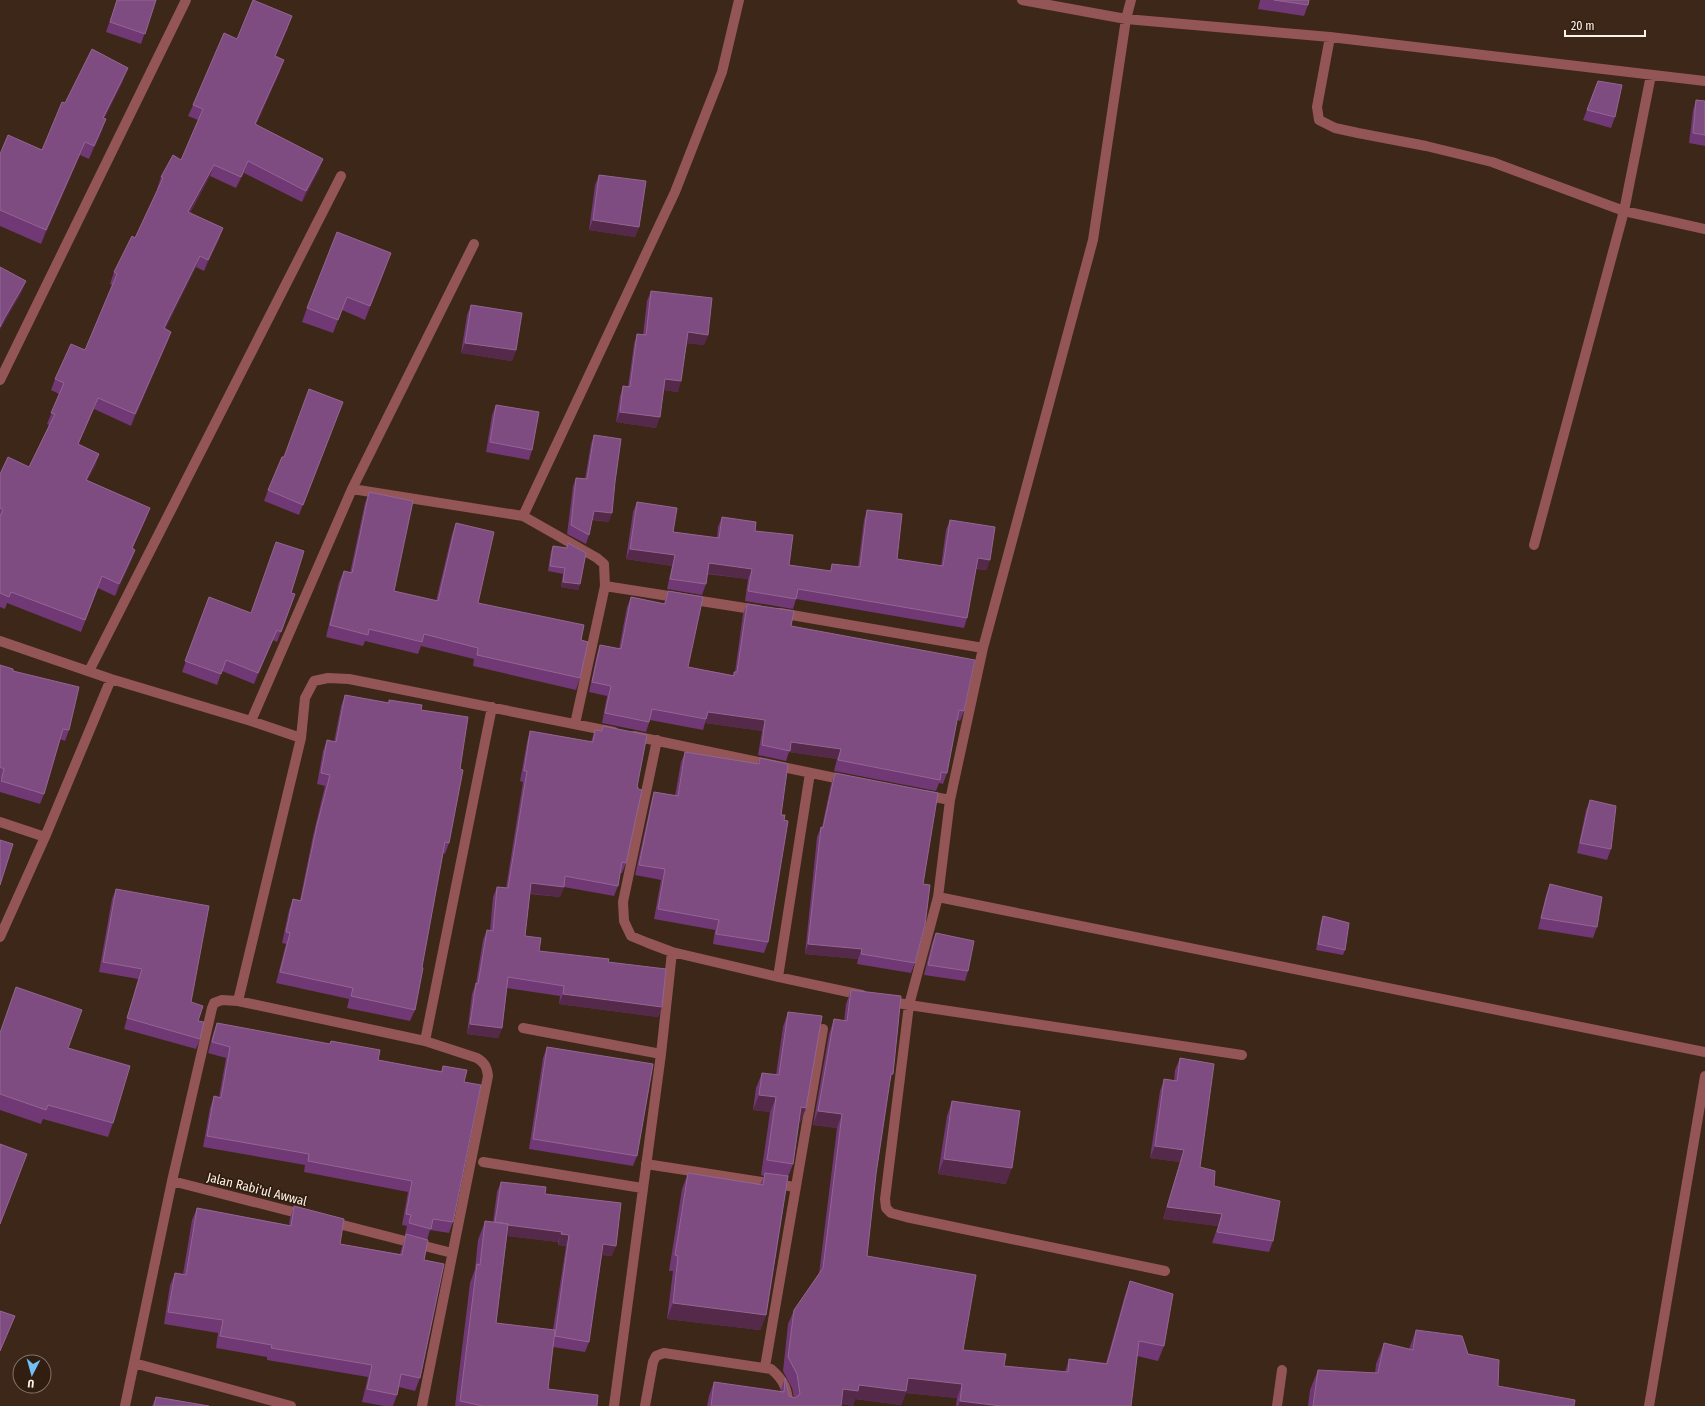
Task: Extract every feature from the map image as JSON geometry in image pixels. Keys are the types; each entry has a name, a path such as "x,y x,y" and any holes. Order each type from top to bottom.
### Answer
{"street":[{"path":"0,380 186,0"},
{"path":"523,516 675,192 722,72 739,0"},
{"path":"1022,0 1126,20 1330,36 1705,81"},
{"path":"1131,0 1126,20 1093,240 983,648 950,800 938,897 909,1005 885,1199 886,1208 891,1213 906,1217 1165,1271"},
{"path":"1330,36 1317,106 1319,120 1343,129 1492,162 1624,211 1705,229"},
{"path":"1534,545 1624,211 1651,75"},
{"path":"89,671 341,176"},
{"path":"251,721 352,489 474,244"},
{"path":"352,489 523,516 597,558 604,564 605,586 575,724"},
{"path":"605,586 785,614 983,648"},
{"path":"0,641 111,679 251,721 301,738"},
{"path":"238,1001 301,738 305,698 314,681 328,678 349,679 657,740 856,782"},
{"path":"0,937 45,837 111,679"},
{"path":"425,1040 492,707"},
{"path":"657,740 624,902 624,921 632,936 672,952 778,977 909,1005 1242,1056"},
{"path":"778,977 810,773"},
{"path":"911,792 950,800"},
{"path":"0,822 45,837"},
{"path":"938,897 1705,1052"},
{"path":"614,1406 661,1054 672,952"},
{"path":"125,1406 172,1181 212,1008 214,1003 218,1001 238,1001 425,1040 477,1058 484,1063 487,1068 488,1076 422,1406"},
{"path":"523,1028 661,1054"},
{"path":"765,1367 823,1029"},
{"path":"1649,1406 1705,1076"},
{"path":"482,1162 642,1188"},
{"path":"646,1164 795,1187"},
{"name":"Jalan Rabi'ul Awwal","path":"172,1181 452,1253"},
{"path":"645,1406 653,1362 656,1356 664,1353 771,1369 780,1376 787,1388 789,1406"},
{"path":"134,1363 290,1406"},
{"path":"1277,1406 1282,1370"}],"building":[{"path":"117,0 156,0 145,34 110,22"},
{"path":"253,0 292,16 275,56 284,60 255,124 323,159 306,191 248,161 241,177 214,165 188,212 223,228 208,260 200,256 164,328 171,332 135,414 98,398 78,444 99,454 86,480 150,508 132,548 135,550 119,584 102,576 85,620 11,592 9,597 0,593 0,516 3,510 0,508 0,474 8,457 29,467 55,414 51,413 64,383 55,379 71,344 85,350 117,274 114,272 132,236 135,238 163,178 161,177 173,155 181,160 203,109 193,105 224,33 237,39"},
{"path":"1274,0 1309,0 1308,5"},
{"path":"92,49 128,68 103,118 106,119 94,146 85,142 46,230 0,210 0,154 8,135 42,150 62,102 65,103"},
{"path":"1598,81 1622,85 1615,117 1587,110"},
{"path":"1696,100 1705,101 1705,135 1693,133"},
{"path":"599,175 646,181 639,227 593,220"},
{"path":"337,232 391,253 370,306 347,297 338,320 307,308"},
{"path":"0,267 26,281 0,327"},
{"path":"651,291 712,298 708,335 688,332 681,381 665,379 660,417 620,412 623,386 630,387 637,334 646,335"},
{"path":"471,305 522,313 516,350 465,343"},
{"path":"309,389 343,402 303,505 268,490 282,457 284,457"},
{"path":"496,405 539,412 532,450 490,442"},
{"path":"594,435 621,439 612,513 594,511 589,535 571,525 576,478 587,479"},
{"path":"369,492 413,501 394,591 438,601 456,523 494,532 478,603 584,625 581,640 588,642 580,678 477,655 478,648 424,634 422,642 369,629 368,635 330,625 344,571 352,573"},
{"path":"637,502 677,508 673,532 719,538 722,517 756,522 755,531 793,535 789,565 831,571 832,564 860,567 867,510 902,514 897,559 943,566 950,520 995,527 990,560 978,558 967,618 798,589 796,599 748,591 752,569 709,563 706,584 670,579 675,555 630,549"},
{"path":"276,542 304,551 291,593 295,594 281,632 277,630 258,673 226,660 221,674 185,661 209,597 251,613"},
{"path":"568,543 586,553 580,584 563,582 565,568 550,566 553,546 567,548"},
{"path":"668,591 703,597 688,667 734,676 734,672 737,672 747,604 794,611 791,626 975,660 964,711 959,710 947,773 941,772 940,780 838,760 841,749 791,742 790,751 762,745 765,720 708,712 706,719 652,709 649,722 605,713 611,686 592,682 600,645 621,649 631,597 665,604"},
{"path":"0,665 13,669 13,671 79,687 69,730 63,729 44,794 1,781 4,769 0,767"},
{"path":"345,695 389,703 389,700 422,705 421,710 468,717 460,769 463,770 449,843 445,842 415,1010 351,996 353,988 280,972 290,933 286,932 293,899 301,901 317,825 330,775 321,773 327,740 336,742"},
{"path":"603,726 647,735 637,787 638,789 642,790 626,863 622,862 618,886 565,876 564,887 531,883 525,936 541,938 539,951 609,959 608,962 666,969 662,1007 563,994 564,986 508,977 502,1028 470,1024 476,983 478,984 487,930 493,931 497,887 508,888 527,771 524,771 530,731 593,742 595,730 602,731"},
{"path":"685,752 759,764 760,758 788,764 781,815 785,815 784,820 788,821 768,942 716,934 719,920 658,909 665,869 639,865 654,792 678,796"},
{"path":"835,773 938,793 923,884 930,885 925,925 915,963 861,954 862,949 808,944 821,827 823,828"},
{"path":"1590,800 1616,806 1611,849 1580,843"},
{"path":"0,840 13,844 0,885"},
{"path":"1550,884 1602,897 1597,927 1541,918"},
{"path":"116,889 209,906 191,1002 203,1006 198,1021 204,1022 200,1039 127,1018 142,969 103,962"},
{"path":"1323,916 1349,923 1345,950 1318,944"},
{"path":"936,933 974,941 968,971 928,965"},
{"path":"16,987 82,1010 68,1048 130,1066 113,1123 48,1105 46,1110 0,1094 0,1033"},
{"path":"851,990 901,996 893,1074 891,1074 876,1174 867,1256 976,1275 963,1350 1006,1354 1004,1366 1068,1372 1069,1359 1107,1364 1130,1281 1173,1294 1164,1346 1139,1341 1131,1406 1001,1406 960,1401 962,1384 908,1378 906,1391 859,1385 858,1391 843,1389 841,1406 711,1406 714,1382 784,1392 785,1378 789,1396 795,1398 800,1394 797,1374 788,1357 794,1310 823,1268 842,1114 818,1111 834,1019 847,1021"},
{"path":"788,1012 822,1016 806,1108 801,1107 793,1164 767,1160 776,1097 759,1095 762,1073 779,1075"},
{"path":"217,1023 330,1044 331,1041 380,1050 378,1060 442,1072 443,1066 467,1070 464,1082 481,1085 453,1222 433,1219 431,1229 409,1223 411,1215 406,1214 412,1181 308,1161 309,1154 207,1136 214,1096 221,1098 230,1047 212,1042"},
{"path":"547,1047 653,1064 637,1156 533,1139"},
{"path":"1180,1058 1214,1064 1200,1167 1215,1171 1214,1186 1280,1201 1273,1241 1217,1232 1222,1214 1167,1207 1184,1150 1155,1146 1164,1079 1177,1081"},
{"path":"952,1101 1020,1111 1012,1168 944,1159"},
{"path":"0,1144 27,1154 0,1224"},
{"path":"688,1173 763,1185 765,1173 788,1176 766,1315 673,1303 678,1256 675,1255"},
{"path":"501,1182 546,1187 545,1194 621,1203 616,1246 603,1244 589,1342 555,1336 569,1235 561,1234 562,1232 495,1222"},
{"path":"294,1206 344,1219 340,1244 402,1255 406,1234 428,1240 424,1260 444,1264 420,1378 401,1374 397,1395 367,1389 372,1365 271,1348 272,1345 220,1336 223,1320 168,1312 175,1273 186,1275 197,1208 291,1226"},
{"path":"485,1221 508,1224 496,1323 555,1330 548,1389 598,1395 597,1406 483,1406 460,1401 477,1264 480,1265"},
{"path":"0,1311 15,1316 0,1351"},
{"path":"1416,1330 1462,1336 1468,1354 1499,1360 1498,1386 1575,1400 1574,1406 1313,1406 1318,1370 1378,1373 1384,1343 1413,1350"},
{"path":"156,1397 209,1406 154,1406"}]}
